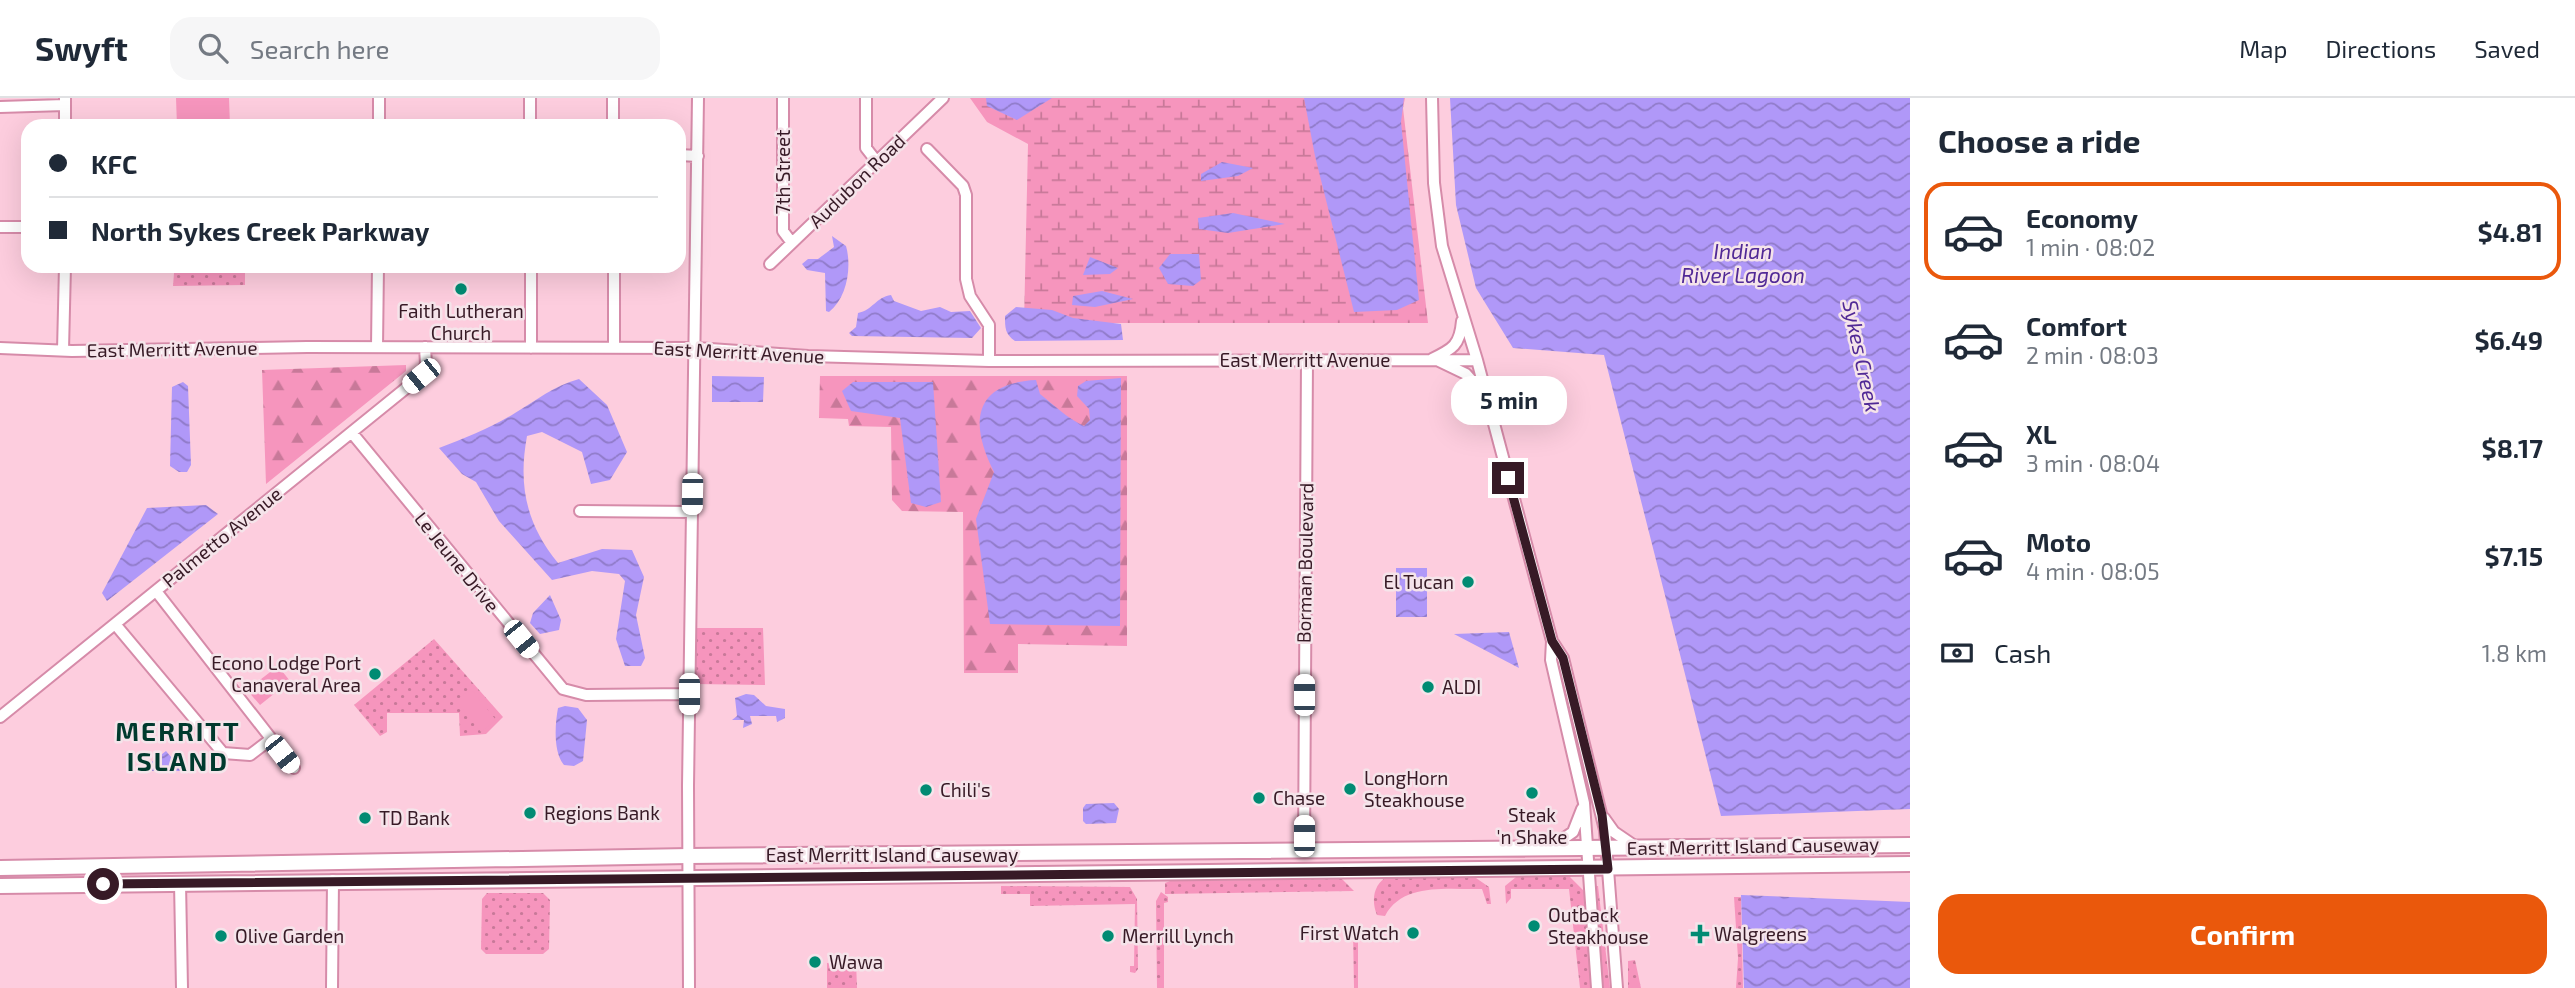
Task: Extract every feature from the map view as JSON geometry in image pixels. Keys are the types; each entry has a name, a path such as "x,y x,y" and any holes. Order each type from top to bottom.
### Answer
{"main road":[{"name":"East Merritt Island Causeway","path":"0,868 689,856 1910,845"},
{"path":"1256,870 1293,863 1304,850"},
{"path":"1364,869 1393,855 1437,850"},
{"path":"841,875 881,867 890,863 895,855"},
{"path":"907,874 922,864 956,855"},
{"path":"180,883 190,874 227,864"},
{"name":"East Merritt Island Causeway","path":"0,886 333,880 1910,864"},
{"path":"51,884 70,872 103,865"}],"street":[{"path":"379,98 379,119"},
{"path":"530,98 530,119"},
{"path":"613,98 613,119"},
{"path":"689,988 689,694 698,98"},
{"name":"7th Street","path":"783,98 783,231 792,243"},
{"path":"866,98 866,148 877,162"},
{"name":"Audubon Road","path":"770,264 943,98"},
{"path":"1432,98 1437,217 1552,641 1551,660 1584,803 1597,988"},
{"path":"0,107 65,102"},
{"path":"928,149 963,186 966,195 966,279 971,296 989,325 989,360"},
{"path":"686,155 698,156"},
{"path":"0,227 21,227"},
{"path":"63,351 65,273"},
{"path":"377,347 378,273"},
{"path":"531,273 531,348"},
{"path":"614,273 614,348"},
{"path":"1433,360 1458,344 1463,314"},
{"name":"East Merritt Avenue","path":"0,348 63,351 377,347 696,348 808,356 989,360 1477,360"},
{"name":"Palmetto Avenue","path":"0,717 421,376 426,364 425,347"},
{"name":"Borman Boulevard","path":"1304,850 1307,360"},
{"path":"1433,360 1466,374 1488,400"},
{"name":"Le Jeune Drive","path":"352,433 563,689 586,695 689,694"},
{"path":"580,511 692,512"},
{"path":"156,591 294,768"},
{"path":"115,624 223,753 250,755 271,739"},
{"path":"1552,641 1563,658 1602,815 1616,988"},
{"path":"1550,848 1573,832 1584,803"},
{"path":"1602,815 1614,832 1636,848"},
{"path":"332,988 333,880"},
{"path":"180,883 182,988"}],"green space":[{"path":"176,98 229,98 230,119 177,119"},
{"path":"970,98 1405,98 1403,108 1428,323 1024,323 1028,144 987,122"},
{"path":"174,273 245,273 245,285 173,286"},
{"path":"406,365 406,371 266,484 262,370"},
{"path":"820,376 1127,376 1127,646 1018,644 1018,673 964,673 963,512 902,511 892,500 891,427 849,426 848,419 819,418"},
{"path":"694,628 763,628 765,685 694,684"},
{"path":"434,639 503,717 486,734 460,736 459,713 387,713 387,732 380,736 354,705"},
{"path":"278,666 290,681 260,705 247,690"},
{"path":"471,689 496,720 481,732 456,701"},
{"path":"1389,876 1476,878 1489,887 1491,904 1487,904 1482,889 1428,890 1403,898 1393,905 1385,916 1377,915 1375,893 1380,883"},
{"path":"1516,877 1570,877 1584,891 1593,988 1580,988 1569,889 1511,889 1511,898 1506,904 1505,886"},
{"path":"1342,879 1354,891 1165,894 1165,883 1170,881"},
{"path":"1001,886 1130,887 1137,899 1138,969 1135,973 1130,972 1130,966 1134,966 1135,904 1030,906 1030,894 1001,894"},
{"path":"1594,886 1598,886 1610,988 1601,988"},
{"path":"1161,892 1168,897 1168,902 1164,903 1164,988 1157,988 1156,901"},
{"path":"487,893 543,893 550,900 549,949 543,954 486,954 481,949 482,899"},
{"path":"1734,897 1741,897 1743,988 1736,988 1738,958"},
{"path":"1353,925 1358,930 1358,988 1354,988 1353,930 1347,929"},
{"path":"1635,960 1641,988 1628,988 1628,961"},
{"path":"856,961 857,988 827,988 827,963"}],"water":[{"path":"986,98 1052,98 1017,120 987,106"},
{"path":"1304,98 1404,98 1401,122 1419,300 1397,310 1354,312 1315,156"},
{"name":"Indian River Lagoon","path":"1450,98 1910,98 1910,809 1721,816 1604,355 1513,348 1476,288 1456,205"},
{"path":"1222,162 1253,168 1238,176 1201,181 1201,174"},
{"path":"1233,213 1285,224 1228,233 1199,229 1198,218"},
{"path":"832,236 846,246 848,272 844,291 829,312 826,311 825,273 807,270 802,264 808,259 818,259 834,247"},
{"path":"1170,254 1199,254 1201,280 1193,286 1168,284 1159,268"},
{"path":"1090,257 1118,268 1110,274 1083,275"},
{"path":"1102,291 1133,299 1095,307 1072,305 1073,296"},
{"path":"891,295 894,301 921,311 940,307 951,312 970,311 981,328 972,338 852,336 849,333 856,327 858,313"},
{"path":"1016,307 1052,310 1073,318 1121,324 1123,340 1015,341 1006,330 1005,316"},
{"path":"712,376 764,377 763,402 712,402"},
{"path":"1121,378 1120,626 990,624 976,519 994,472 981,437 982,409 988,398 999,389 1036,380 1040,394 1084,426 1090,420 1089,409 1077,396 1078,386 1086,381"},
{"path":"579,379 607,405 627,452 610,480 591,484 582,452 542,432 527,436 524,487 527,503 538,534 558,563 602,549 632,550 644,577 636,615 645,658 641,666 625,666 616,639 625,581 619,574 592,571 552,580 499,521 476,482 462,474 439,448 487,428 553,389"},
{"path":"183,382 188,386 191,465 187,472 179,472 170,466 172,387"},
{"path":"853,382 933,382 941,502 926,507 911,503 900,418 851,411 842,391"},
{"path":"206,505 218,514 107,601 102,593 147,508"},
{"path":"1396,568 1427,568 1427,617 1396,617"},
{"path":"550,595 561,620 559,630 540,634 530,623 533,613"},
{"path":"1509,632 1519,668 1454,634"},
{"path":"746,694 754,695 766,706 785,709 785,718 777,722 776,716 750,716 752,724 743,728 744,720 732,720 737,716 735,698"},
{"path":"558,708 578,708 587,720 583,761 574,766 564,765 556,745"},
{"path":"166,751 183,771 140,771"},
{"path":"1114,803 1119,809 1116,823 1086,824 1083,821 1083,808 1086,804"},
{"path":"1741,895 1910,902 1910,988 1744,988"}],"place":[{"name":"Faith Lutheran Church","path":"461,289"},
{"name":"El Tucan","path":"1468,582"},
{"name":"Econo Lodge Port Canaveral Area","path":"375,674"},
{"name":"ALDI","path":"1428,687"},
{"name":"LongHorn Steakhouse","path":"1350,789"},
{"name":"Chili's","path":"926,790"},
{"name":"Steak 'n Shake","path":"1532,793"},
{"name":"Chase","path":"1259,798"},
{"name":"Regions Bank","path":"530,813"},
{"name":"TD Bank","path":"365,818"},
{"name":"Outback Steakhouse","path":"1534,926"},
{"name":"First Watch","path":"1413,933"},
{"name":"Walgreens","path":"1700,934"},
{"name":"Olive Garden","path":"221,936"},
{"name":"Merrill Lynch","path":"1108,936"},
{"name":"Wawa","path":"815,962"}],"district":[{"name":"MERRITT ISLAND","path":"178,747"}],"route":[{"path":"103,884 1304,869 1608,869 1602,815 1563,658 1552,641 1508,478"}],"water label":[{"name":"Sykes Creek","path":"1861,356"}]}
